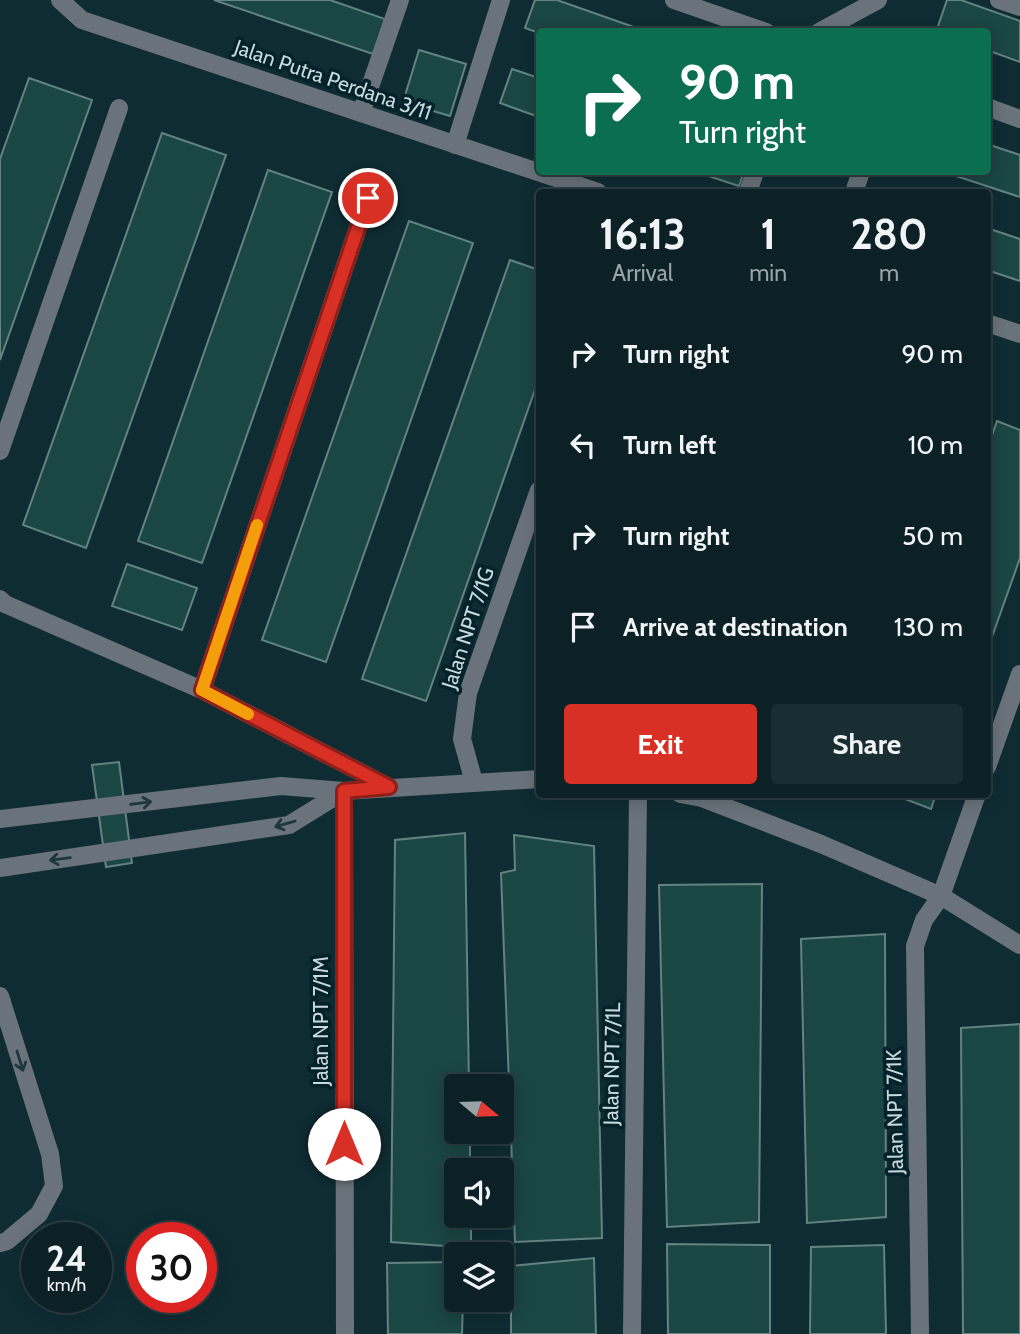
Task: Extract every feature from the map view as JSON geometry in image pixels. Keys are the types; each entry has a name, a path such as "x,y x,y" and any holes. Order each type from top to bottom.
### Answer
{"street":[{"name":"Jalan Putra Perdana 3/11","path":"60,0 82,20 536,172"},
{"path":"361,113 400,0"},
{"path":"456,145 501,0"},
{"path":"674,0 754,28"},
{"path":"826,28 878,0"},
{"path":"999,0 1020,7"},
{"path":"0,451 119,108"},
{"path":"991,108 1020,118"},
{"name":"Jalan Putra Perdana 3/11","path":"546,175 588,189"},
{"path":"202,690 368,198"},
{"path":"991,324 1020,334"},
{"name":"Jalan NPT 7/1G","path":"474,782 461,739 468,693 536,499"},
{"path":"0,600 202,690 389,787"},
{"path":"991,756 1020,674"},
{"path":"0,819 281,786 344,791 536,779"},
{"path":"0,869 289,825 344,791"},
{"name":"Jalan NPT 7/1M","path":"344,791 345,1334"},
{"name":"Jalan NPT 7/1L","path":"632,1334 638,798"},
{"path":"708,798 941,896 1020,945"},
{"name":"Jalan NPT 7/1K","path":"920,1334 915,946 924,920 941,896 976,798"},
{"path":"0,996 50,1154 54,1186 39,1214 7,1241 0,1243"}],"building":[{"path":"214,0 330,0 385,19 373,54"},
{"path":"535,0 557,0 637,28 536,28 536,32 525,28"},
{"path":"947,0 961,0 1020,21 1020,62 991,51 991,28 937,28"},
{"path":"419,50 466,64 450,116 403,102"},
{"path":"512,69 536,77 536,116 500,103"},
{"path":"29,78 92,100 0,360 0,159"},
{"path":"162,133 226,155 86,548 23,525"},
{"path":"991,145 1020,155 1020,197 953,175 991,175"},
{"path":"268,170 332,192 202,563 138,541"},
{"path":"705,175 743,175 739,186"},
{"path":"409,221 473,243 326,662 262,640"},
{"path":"991,229 1020,239 1020,281 991,271"},
{"path":"510,260 536,269 536,387 426,701 362,679"},
{"path":"997,421 1020,430 1020,558 991,640 991,438"},
{"path":"127,564 197,588 182,630 112,606"},
{"path":"119,762 132,863 106,867 92,765"},
{"path":"902,798 935,798 931,809"},
{"path":"465,833 469,1074 444,1074 444,1144 470,1144 470,1158 444,1158 444,1228 471,1228 471,1242 444,1242 444,1246 391,1242 395,840"},
{"path":"514,835 594,846 602,1238 515,1242 514,1158 512,1158 511,1144 514,1144 514,1074 509,1074 501,873 515,870"},
{"path":"762,884 759,1222 667,1227 659,885"},
{"path":"885,934 886,1217 807,1223 801,939"},
{"path":"1020,1024 1020,1334 963,1334 961,1028"},
{"path":"667,1244 770,1245 770,1334 668,1334"},
{"path":"884,1245 886,1334 810,1334 811,1247"},
{"path":"594,1258 596,1334 511,1334 514,1266"},
{"path":"444,1262 444,1312 463,1312 462,1334 388,1334 387,1263"}],"slow traffic":[{"path":"248,714 202,690 257,525"}],"route":[{"path":"344,1144 344,791 389,787 202,690 368,198"}]}
